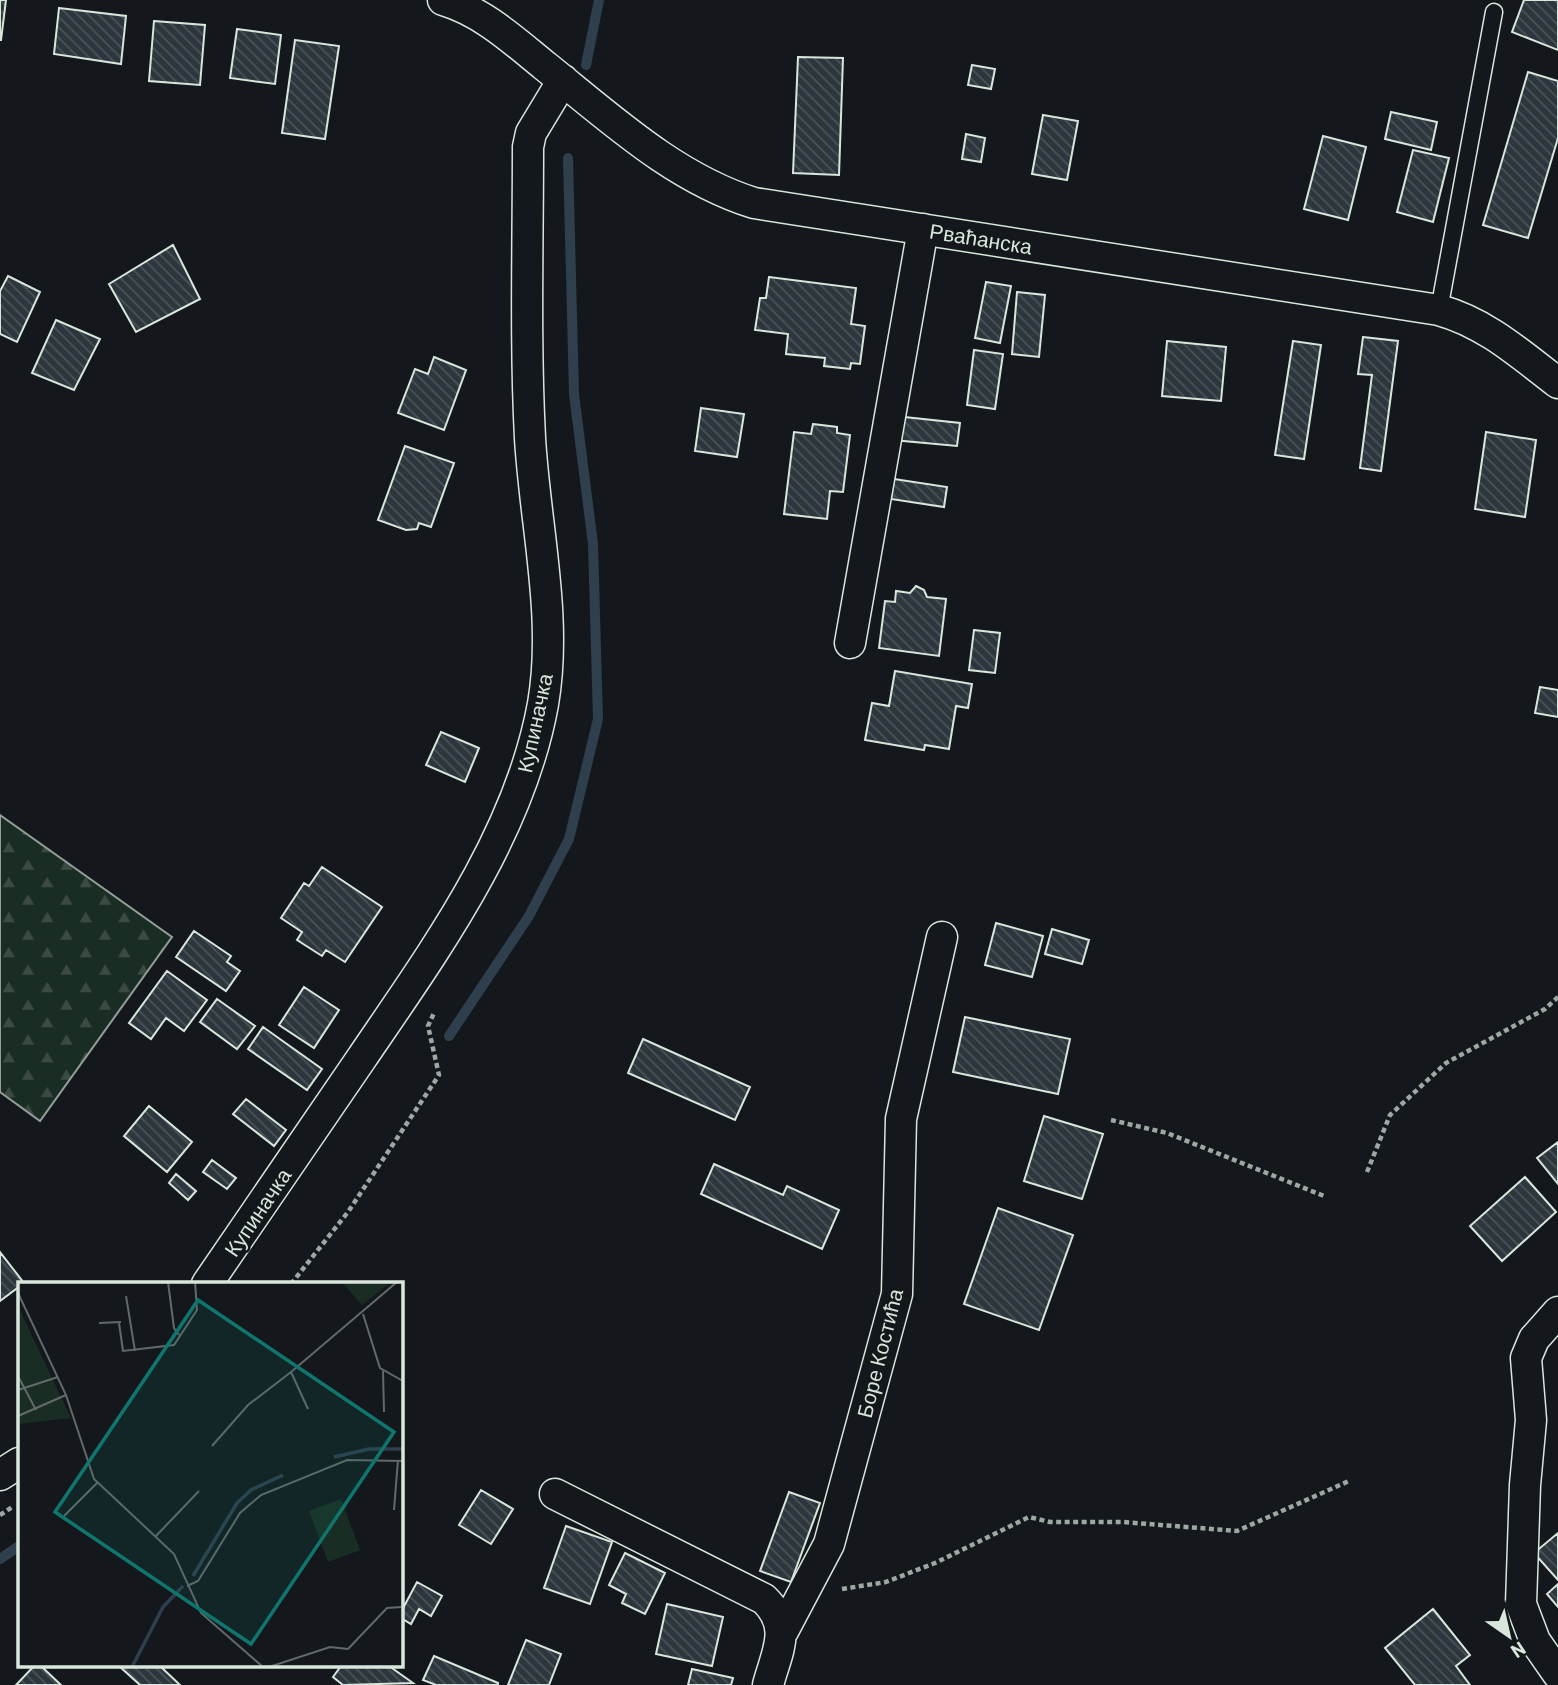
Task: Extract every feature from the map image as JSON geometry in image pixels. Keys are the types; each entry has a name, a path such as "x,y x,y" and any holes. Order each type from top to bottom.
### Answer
{"street":[{"name":"Рваћанска","path":"443,0 492,23 682,170 719,192 754,203 1439,310 1468,318 1492,332 1558,383"},
{"name":"Купиначка","path":"208,1282 406,993 469,892 519,792 537,730 546,672 546,612 530,438 528,147 531,132 563,80"},
{"path":"850,643 923,229"},
{"name":"Боре Костића","path":"768,1685 783,1631 804,1596 829,1544 897,1294 901,1119 942,937"},
{"path":"1558,1312 1528,1349 1544,1422 1525,1485 1521,1604 1535,1641 1558,1674"},
{"path":"0,1475 18,1464"},
{"path":"555,1494 764,1599 776,1610 783,1631"}],"lane":[{"path":"1439,310 1494,12"}],"path":[{"path":"1367,1172 1390,1115 1446,1063 1545,1009 1558,997"},
{"path":"293,1282 348,1213 439,1076 428,1026 439,1001"},
{"path":"1111,1120 1167,1133 1324,1196"},
{"path":"804,1596 886,1582 935,1563 1029,1517 1050,1522 1123,1522 1237,1531 1349,1481"}],"green space":[{"path":"0,815 172,937 40,1121 0,1092"}],"building":[{"path":"0,0 6,0 1,40 0,40"},
{"path":"1524,0 1558,0 1558,50 1512,32"},
{"path":"59,8 126,16 121,64 54,54"},
{"path":"154,21 205,25 200,85 149,81"},
{"path":"237,29 281,35 275,84 230,78"},
{"path":"295,40 339,46 325,139 282,133"},
{"path":"798,57 843,58 839,175 793,173"},
{"path":"972,65 995,69 991,89 968,85"},
{"path":"1528,72 1558,81 1558,138 1528,238 1483,225"},
{"path":"1391,112 1437,122 1431,150 1385,139"},
{"path":"1043,115 1078,121 1067,180 1032,174"},
{"path":"966,134 985,138 981,162 962,159"},
{"path":"1323,136 1366,147 1348,220 1304,209"},
{"path":"1413,150 1449,158 1433,222 1397,212"},
{"path":"173,245 200,299 136,332 109,284"},
{"path":"8,276 40,292 17,342 0,334 0,291"},
{"path":"769,277 856,288 851,324 865,326 860,364 851,363 850,369 824,366 825,358 786,354 788,334 755,330 760,298 766,298"},
{"path":"986,282 1011,286 1000,343 975,338"},
{"path":"1017,292 1045,295 1039,357 1012,354"},
{"path":"56,320 100,339 74,390 32,373"},
{"path":"1363,337 1398,341 1381,471 1360,468 1372,375 1358,374"},
{"path":"1167,341 1226,347 1221,401 1162,396"},
{"path":"1293,341 1321,345 1304,459 1275,455"},
{"path":"974,350 1003,354 995,409 967,405"},
{"path":"434,357 466,370 444,430 398,413 415,369 428,374"},
{"path":"701,408 744,414 737,457 695,451"},
{"path":"895,416 960,423 957,446 893,440"},
{"path":"813,424 837,427 837,433 850,435 843,492 830,491 827,519 784,514 794,432 811,434"},
{"path":"1486,432 1536,440 1525,517 1475,509"},
{"path":"405,446 454,463 431,527 419,523 417,529 406,530 378,520"},
{"path":"894,479 947,487 944,507 891,499"},
{"path":"916,586 924,590 927,597 946,599 939,656 879,648 885,601 895,602 896,591 910,593"},
{"path":"974,630 1000,633 995,673 969,670"},
{"path":"895,671 972,684 968,708 956,706 949,749 925,745 924,750 865,740 872,703 889,706"},
{"path":"1540,687 1558,690 1558,717 1535,713"},
{"path":"441,732 479,748 465,782 426,765"},
{"path":"322,867 382,907 345,962 326,950 322,956 297,940 302,932 281,918 304,883 309,886"},
{"path":"996,923 1043,936 1032,977 985,965"},
{"path":"1052,929 1089,940 1082,964 1045,954"},
{"path":"194,931 231,956 227,962 240,971 226,991 176,957"},
{"path":"167,971 207,1000 184,1031 166,1018 151,1039 129,1023"},
{"path":"304,987 339,1010 314,1048 279,1025"},
{"path":"217,999 255,1026 237,1049 200,1022"},
{"path":"965,1017 1070,1039 1058,1094 953,1072"},
{"path":"263,1027 322,1069 307,1090 248,1049"},
{"path":"643,1039 750,1087 735,1120 628,1073"},
{"path":"246,1099 286,1130 274,1146 233,1114"},
{"path":"149,1106 192,1142 167,1172 124,1136"},
{"path":"1044,1116 1103,1134 1082,1199 1024,1181"},
{"path":"1558,1142 1558,1184 1537,1158"},
{"path":"212,1160 236,1178 227,1189 203,1172"},
{"path":"714,1164 783,1195 787,1186 839,1210 822,1249 701,1194"},
{"path":"176,1174 196,1191 188,1200 169,1183"},
{"path":"1525,1177 1556,1212 1502,1261 1470,1226"},
{"path":"998,1208 1073,1235 1039,1330 964,1304"},
{"path":"0,1252 23,1282 18,1282 18,1288 0,1301"},
{"path":"481,1490 513,1509 491,1544 459,1525"},
{"path":"789,1492 820,1503 791,1582 760,1571"},
{"path":"566,1526 612,1542 590,1604 544,1588"},
{"path":"1558,1533 1558,1580 1534,1553"},
{"path":"625,1553 665,1573 645,1614 622,1603 626,1594 609,1585"},
{"path":"417,1582 442,1596 431,1616 419,1609 411,1624 402,1619 402,1610"},
{"path":"1558,1584 1558,1607 1547,1594"},
{"path":"667,1604 723,1617 712,1666 656,1654"},
{"path":"1433,1609 1470,1655 1456,1666 1470,1685 1415,1685 1385,1648"},
{"path":"526,1640 561,1654 549,1685 508,1685"},
{"path":"434,1656 498,1685 436,1685 423,1680"},
{"path":"32,1668 43,1668 61,1685 16,1685"},
{"path":"121,1668 162,1668 180,1685 140,1685"},
{"path":"340,1668 392,1668 413,1683 343,1685 333,1677"},
{"path":"692,1669 733,1678 731,1685 688,1685"}],"waterway":[{"path":"586,65 599,0"},
{"path":"449,1036 529,916 569,839 598,719 593,544 574,394 568,158"},
{"path":"0,1559 18,1547"}]}
